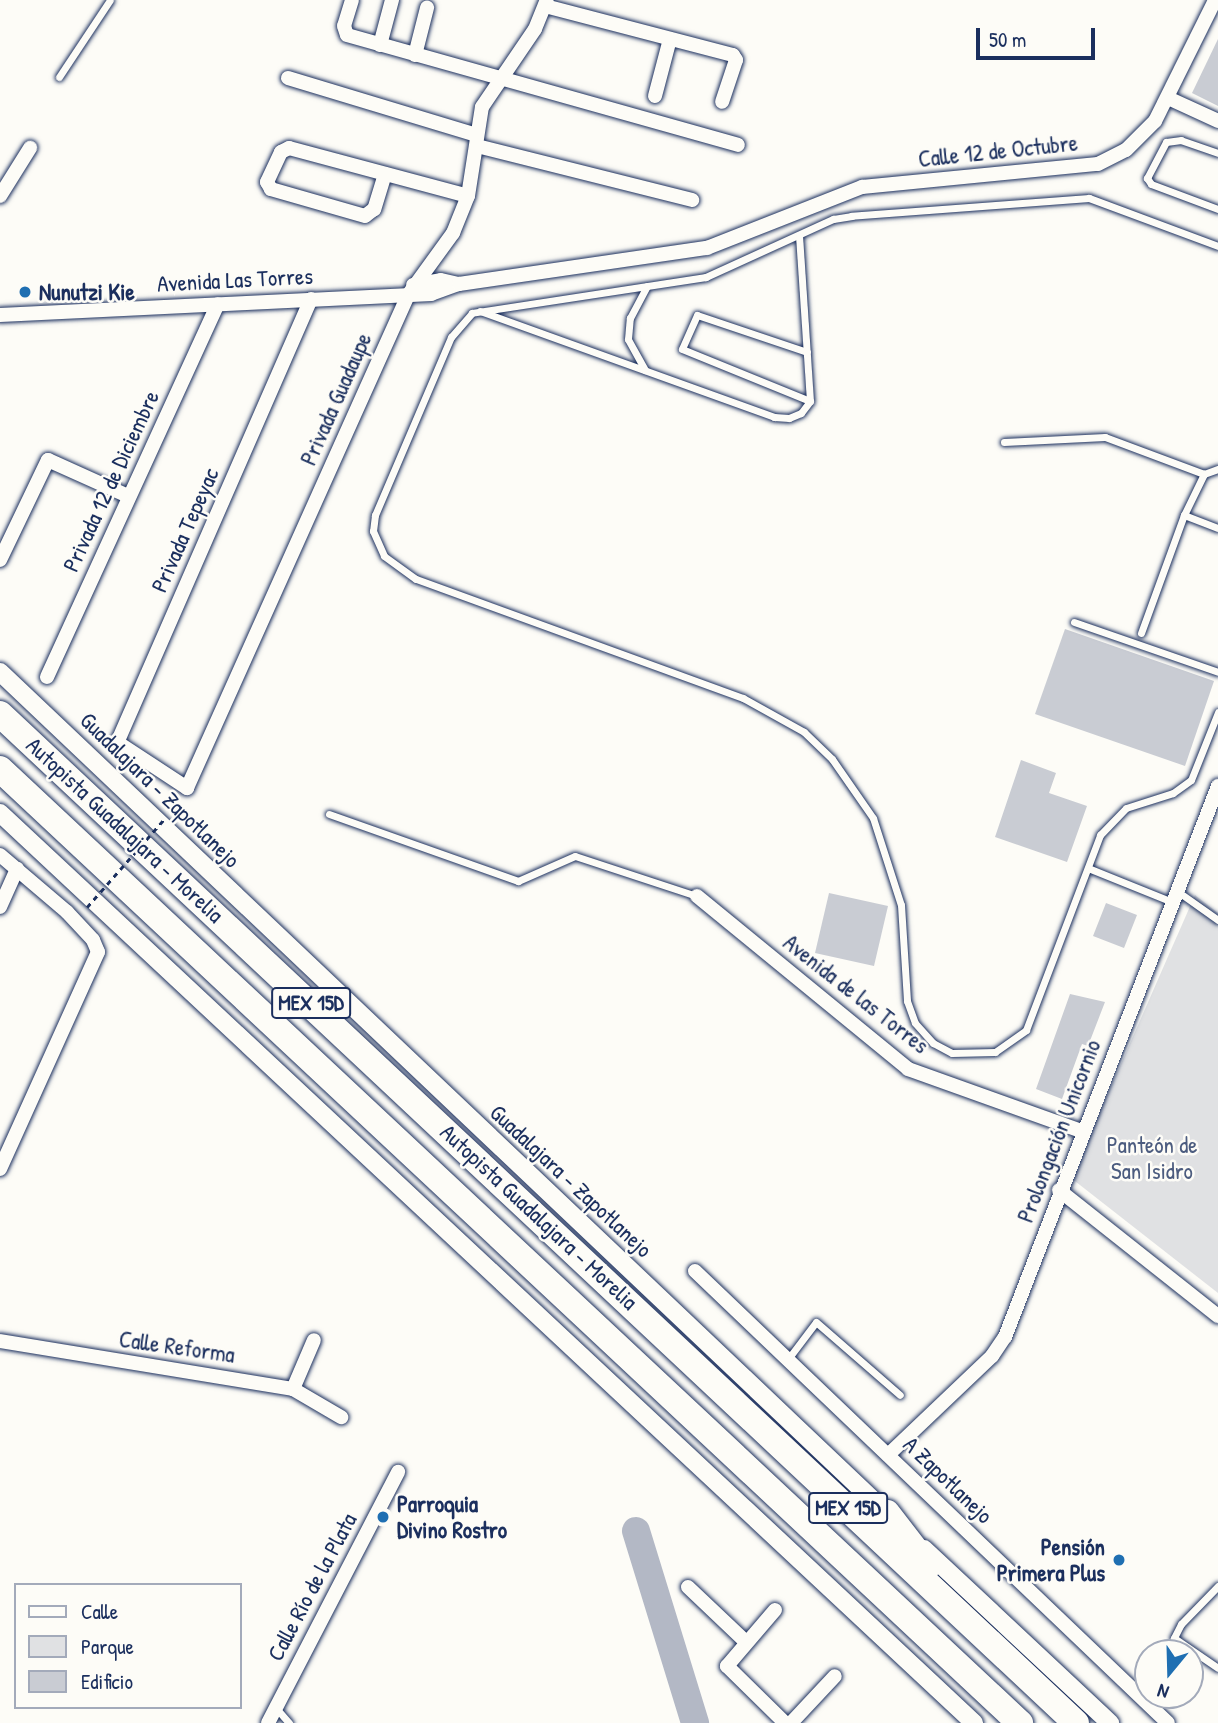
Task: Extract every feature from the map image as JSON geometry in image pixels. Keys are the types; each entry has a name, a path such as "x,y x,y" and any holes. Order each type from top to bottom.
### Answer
{"highway":[{"name":"Autopista Guadalajara - Morelia","path":"0,714 1076,1723"},
{"name":"Autopista Guadalajara - Morelia","path":"0,769 1020,1723"},
{"path":"887,1513 983,1636"}],"street":[{"path":"352,0 343,33 738,145"},
{"path":"380,45 392,0"},
{"name":"Calle 12 de Octubre","path":"708,248 862,187 1098,164 1126,150 1154,121 1168,98 1215,0"},
{"path":"546,3 736,57 722,102"},
{"name":"Privada Guadaupe","path":"150,767 187,788 411,289 453,233 468,196 482,107 535,29 546,3"},
{"path":"415,55 427,8"},
{"path":"655,96 670,39"},
{"path":"288,78 477,140 692,200"},
{"path":"1168,98 1218,121"},
{"path":"0,195 30,148"},
{"path":"384,174 374,209 365,216 275,190 267,182 281,152 289,148 468,196"},
{"name":"Avenida Las Torres","path":"0,316 388,293 441,279 459,284 708,248"},
{"name":"Privada Tepeyac","path":"150,767 117,742 311,299"},
{"name":"Privada 12 de Diciembre","path":"47,677 218,304"},
{"path":"0,561 48,460 128,496"},
{"name":"Guadalajara - Zapotlanejo","path":"0,672 1110,1723"},
{"name":"Prolongación Unicornio","path":"888,1455 992,1356 1005,1337 1081,1131 1218,786"},
{"path":"0,813 974,1723"},
{"path":"0,855 67,912 93,940 98,952 0,1169"},
{"path":"0,907 17,869"},
{"name":"Avenida de las Torres","path":"697,896 908,1069 1081,1131"},
{"path":"1059,1189 1218,1316"},
{"name":"A Zapotlanejo","path":"695,1271 1168,1723"},
{"path":"293,1389 314,1340"},
{"name":"Calle Reforma","path":"0,1341 293,1389 341,1417"},
{"name":"Calle Río de la Plata","path":"268,1723 398,1472"},
{"path":"688,1587 745,1641"},
{"path":"775,1610 745,1641 727,1666 788,1723 835,1676"}],"lane":[{"path":"59,77 110,0"},
{"path":"1218,153 1181,140 1166,142 1147,178 1152,184 1218,209"},
{"path":"1218,246 1110,202 1081,197 843,217 706,277 479,311 466,316 451,337 375,515 376,545 384,556 416,579 743,698 804,732 832,759 873,818 901,905 907,1000 915,1023 933,1043 952,1052 995,1052 1026,1030 1100,835 1118,813 1173,793 1191,780 1218,712"},
{"path":"479,311 781,418 801,413 810,401 799,236"},
{"path":"645,371 628,338 630,318 647,286"},
{"path":"807,352 697,315 682,349 810,401"},
{"path":"1004,442 1105,436 1204,474 1218,469"},
{"path":"1141,633 1184,515 1204,474"},
{"path":"1184,515 1218,528"},
{"path":"1074,622 1218,672"},
{"path":"329,814 518,881 575,856 697,896"},
{"path":"1088,868 1174,896 1218,920"},
{"path":"788,1359 816,1322 900,1395"},
{"path":"1218,1586 1181,1624 1174,1639 1218,1668"},
{"path":"275,1708 289,1723"}],"path":[{"path":"87,907 166,817"}],"green space":[{"name":"Panteón de San Isidro","path":"1195,895 1218,913 1218,1293 1071,1178"}],"building":[{"path":"1218,39 1218,106 1192,93"},
{"path":"1065,629 1214,681 1185,766 1035,714"},
{"path":"1021,760 1056,773 1049,793 1087,806 1067,862 995,837"},
{"path":"829,893 888,906 874,966 815,953"},
{"path":"1106,903 1137,915 1124,948 1093,936"},
{"path":"1070,994 1105,1002 1088,1046 1082,1044 1062,1099 1036,1089"}],"waterway":[{"path":"636,1531 695,1723"}],"place":[{"name":"Nunutzi Kie","path":"25,292"},
{"name":"Parroquia Divino Rostro","path":"383,1517"},
{"name":"Pensión Primera Plus","path":"1119,1560"}]}
